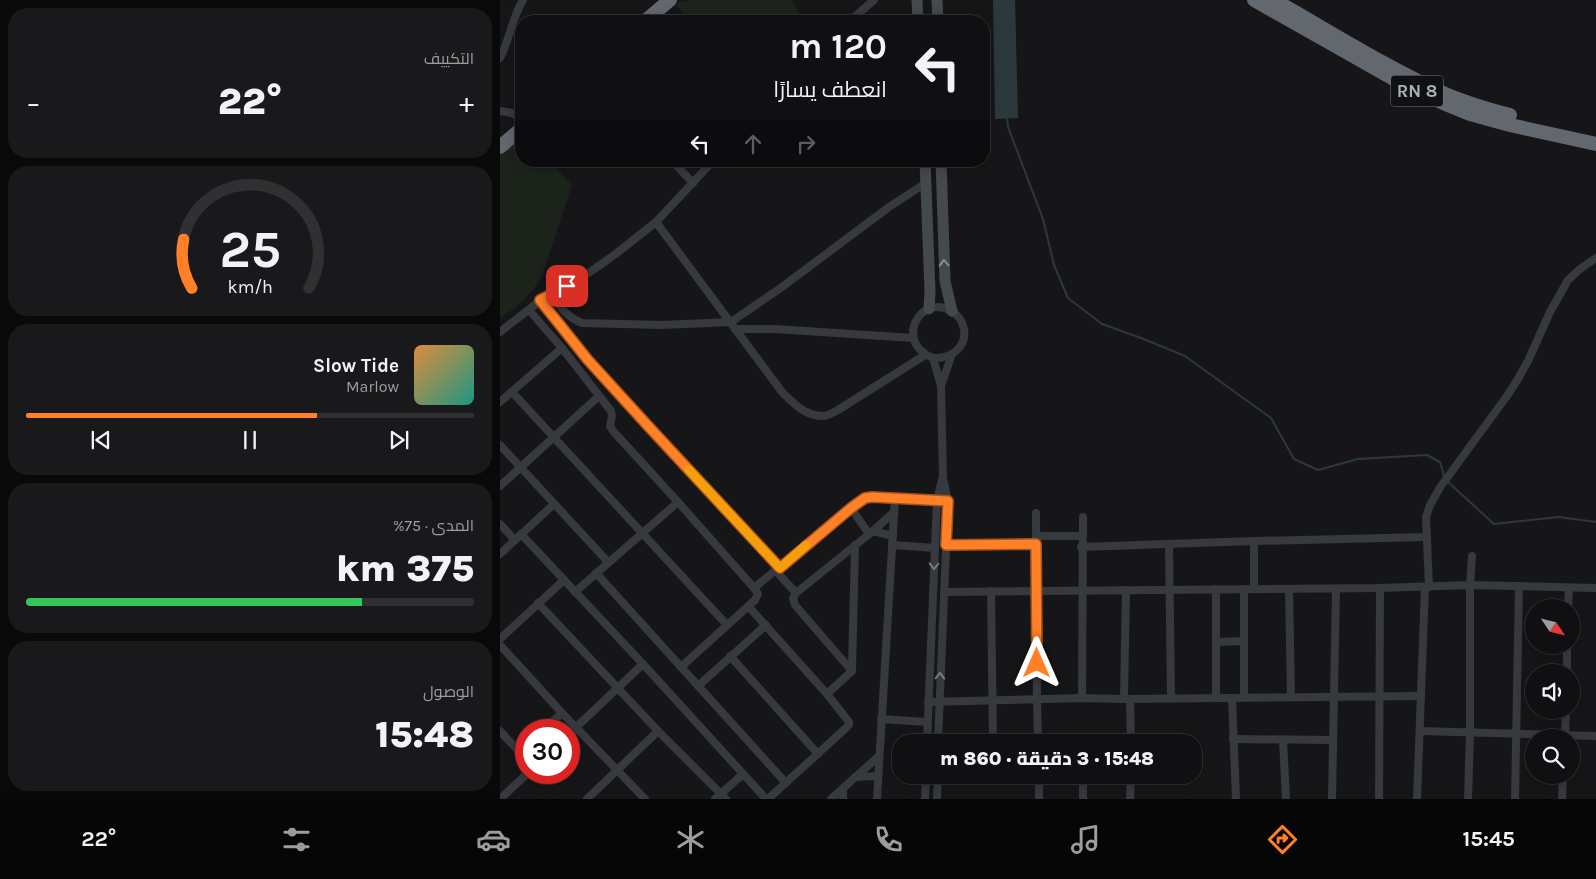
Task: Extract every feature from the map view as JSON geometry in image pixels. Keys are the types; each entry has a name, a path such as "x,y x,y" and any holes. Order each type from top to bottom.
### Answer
{"highway":[{"path":"642,15 659,0"},
{"path":"652,15 670,0"},
{"name":"RN 8","path":"1254,0 1406,86 1443,104 1510,125 1596,144"},
{"name":"RN 8","path":"1274,0 1442,93 1501,113 1596,134"},
{"path":"500,139 515,125"},
{"path":"500,147 515,134"}],"street":[{"path":"515,15 523,0"},
{"path":"857,15 874,0"},
{"path":"918,0 918,15"},
{"path":"937,0 938,15"},
{"path":"500,58 515,15"},
{"path":"500,111 515,115"},
{"path":"678,167 693,183"},
{"path":"500,332 540,300 590,272 656,222 708,167"},
{"path":"925,167 929,309"},
{"path":"941,167 945,281 952,311"},
{"path":"733,326 782,287 890,207 926,183"},
{"path":"656,222 782,392 796,407 824,416 838,410 929,357"},
{"path":"1417,799 1427,587 1426,517 1430,505 1441,486 1511,390 1528,361 1550,312 1568,280 1596,258"},
{"path":"550,294 563,311 572,319 582,323 733,326 913,338"},
{"path":"540,300 588,360 778,569 796,593"},
{"path":"937,307 952,311 958,316 964,331 960,346 952,354 941,359 929,357 919,350 913,338 913,327 916,319 929,309 937,307"},
{"path":"529,310 611,410 610,426 613,431 758,592 758,596 748,607 681,667"},
{"path":"500,402 562,348"},
{"path":"938,734 948,501 943,478 941,386 952,354"},
{"path":"929,357 941,386"},
{"path":"512,392 727,625"},
{"path":"500,486 600,396"},
{"path":"500,445 608,562"},
{"path":"927,734 937,500 943,478"},
{"path":"754,588 865,498 948,501"},
{"path":"877,799 896,498"},
{"path":"575,592 678,502"},
{"path":"500,554 554,504"},
{"path":"851,508 871,533 893,536"},
{"path":"852,671 795,605 793,598 796,593 871,533 894,512"},
{"path":"1036,513 1038,734"},
{"path":"1082,517 1082,698"},
{"path":"500,524 518,537 564,580 767,799 849,725 847,718 827,694 748,607"},
{"path":"946,545 1082,536"},
{"path":"1081,547 1426,537"},
{"path":"1254,541 1254,589"},
{"path":"1169,544 1170,698"},
{"path":"827,694 852,671 855,545"},
{"path":"892,545 935,548"},
{"path":"1468,799 1470,585 1472,556"},
{"path":"596,572 786,783"},
{"path":"500,639 564,580"},
{"path":"944,592 1336,589 1470,585 1596,588"},
{"path":"1515,799 1519,586"},
{"path":"1379,799 1380,588"},
{"path":"1568,599 1569,588"},
{"path":"1216,589 1216,698"},
{"path":"1244,589 1244,697"},
{"path":"1289,589 1290,696"},
{"path":"1332,799 1336,589"},
{"path":"1126,590 1127,699 1130,734"},
{"path":"992,592 993,734"},
{"path":"538,603 720,797 743,774"},
{"path":"698,686 766,625"},
{"path":"1216,642 1244,641"},
{"path":"500,645 568,719"},
{"path":"730,656 818,754"},
{"path":"580,723 643,664"},
{"path":"928,702 1082,698 1421,696"},
{"path":"1232,698 1236,799"},
{"path":"555,719 562,713"},
{"path":"882,719 928,722"},
{"path":"500,731 515,746"},
{"path":"580,731 645,799"},
{"path":"587,799 658,731"},
{"path":"1420,731 1525,734"},
{"path":"1580,736 1596,736"},
{"path":"1233,739 1333,740"},
{"path":"1283,740 1286,799"},
{"path":"831,799 879,756"},
{"path":"855,778 878,776"},
{"path":"500,799 516,784"},
{"path":"925,799 926,784"},
{"path":"937,799 938,784"},
{"path":"1039,784 1039,799"},
{"path":"1083,784 1083,799"},
{"path":"1130,784 1130,799"},
{"path":"1562,799 1563,784"},
{"path":"843,788 843,799"},
{"path":"774,793 781,799"}],"shaded area":[{"path":"689,0 792,0 801,15 684,15 676,5 680,1 686,2"},
{"path":"993,0 1015,0 1018,118 995,119"},
{"path":"515,140 515,167 555,167 572,185 542,276 524,300 500,318 500,154"}],"waterway":[{"path":"1007,117 1008,127 1043,219 1054,265 1068,298 1102,324 1185,356 1271,418 1294,459 1318,470 1358,459 1427,455 1440,462 1444,476"},
{"path":"1448,482 1494,524 1559,517 1596,522"}],"slow traffic":[{"path":"689,470 780,568 806,545"}],"route":[{"path":"567,286 540,300 588,360 780,568 851,508 865,498 872,497 948,501 946,545 1036,544 1037,663"}]}
